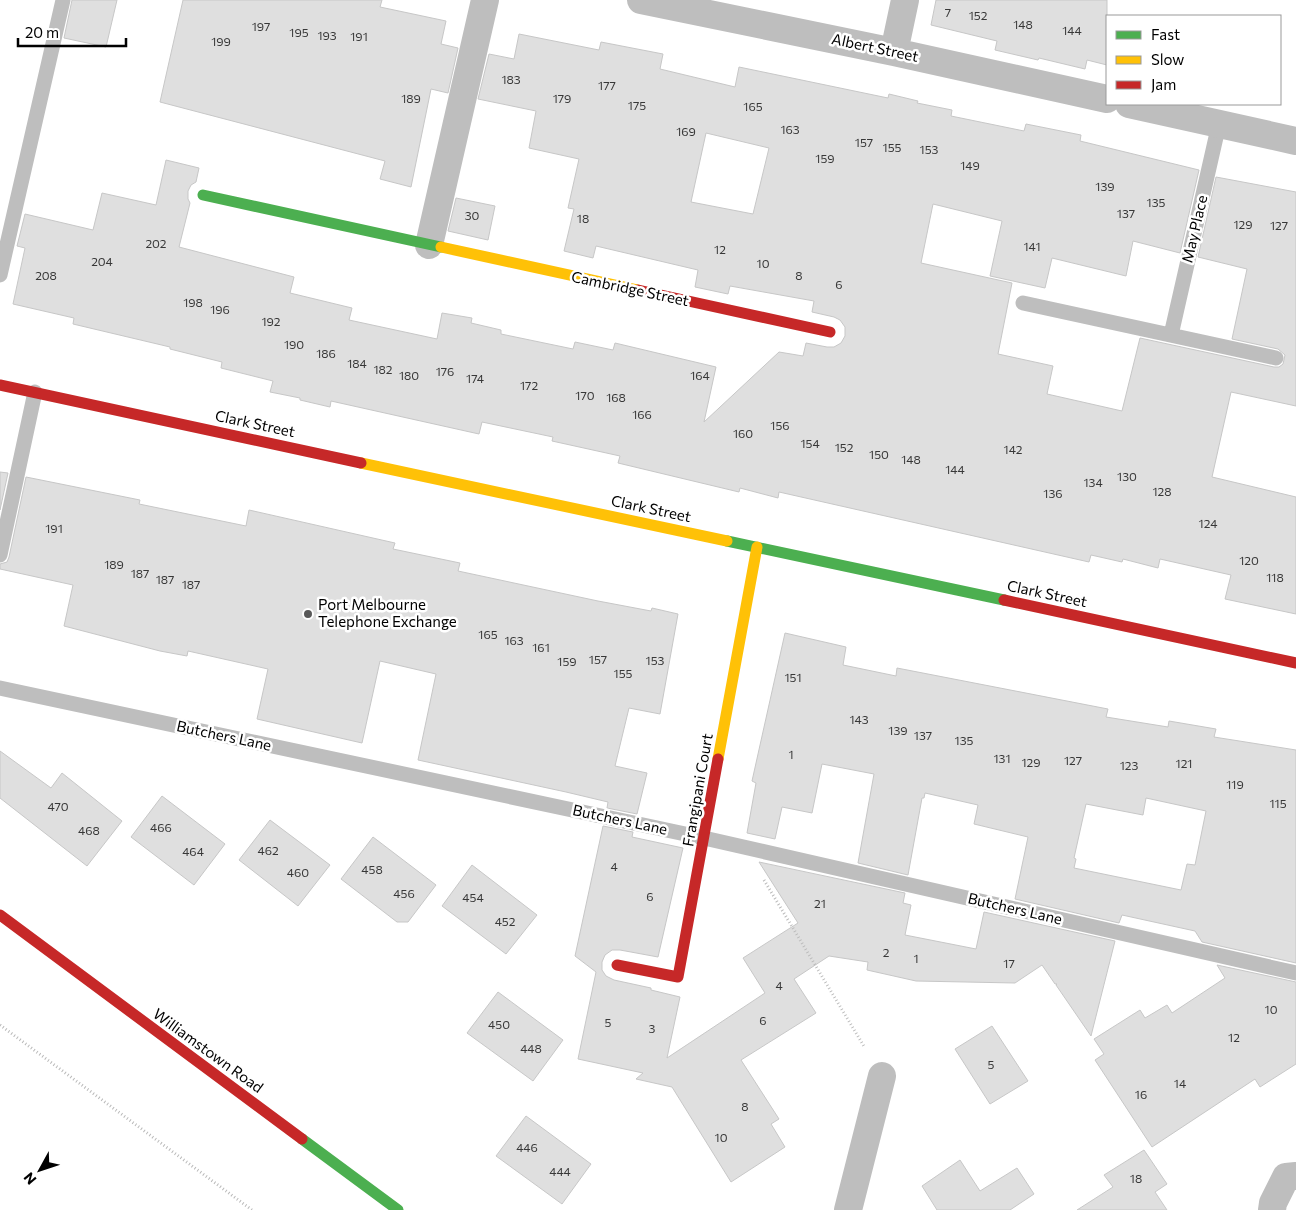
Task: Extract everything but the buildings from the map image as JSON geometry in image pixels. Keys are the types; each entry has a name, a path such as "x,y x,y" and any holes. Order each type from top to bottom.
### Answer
{"street":[{"path":"430,245 485,0"},
{"name":"Albert Street","path":"641,0 894,52 1106,99"},
{"path":"894,52 905,0"},
{"path":"1134,105 1296,141"},
{"name":"Cambridge Street","path":"203,195 830,332"},
{"name":"Clark Street","path":"0,385 1296,663"},
{"name":"Frangipani Court","path":"617,965 678,977 757,547"},
{"name":"Williamstown Road","path":"0,916 398,1210"},
{"path":"848,1210 882,1076"},
{"path":"1272,1210 1273,1203 1286,1177 1296,1176"}],"lane":[{"path":"0,275 63,0"},
{"name":"May Place","path":"1171,335 1219,124"},
{"path":"1023,303 1276,358"},
{"path":"0,555 35,392"},
{"name":"Butchers Lane","path":"0,688 704,838 1296,973"}],"path":[{"path":"744,847 882,1076"},
{"path":"0,1025 252,1210"}],"traffic: fast":[{"path":"203,195 441,247"},
{"path":"727,541 1004,600"},
{"path":"302,1139 398,1210"}],"traffic: slow":[{"path":"441,247 638,290"},
{"path":"361,463 727,541"},
{"path":"718,759 757,547"}],"traffic: jam":[{"path":"638,290 830,332"},
{"path":"0,385 361,463"},
{"path":"1004,600 1296,663"},
{"path":"617,965 678,977 718,759"},
{"path":"0,915 302,1139"}],"place":[{"name":"Port Melbourne Telephone Exchange","path":"308,614"}]}
